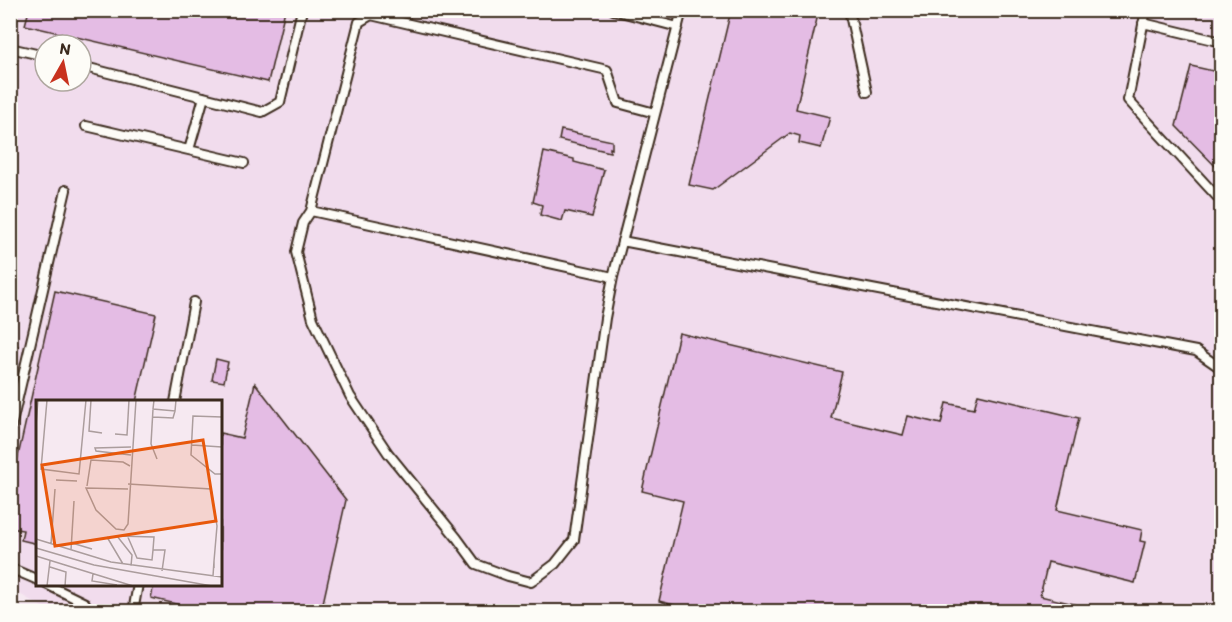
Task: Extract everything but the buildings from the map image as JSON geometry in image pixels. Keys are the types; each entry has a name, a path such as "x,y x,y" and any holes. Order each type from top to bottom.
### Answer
{"lane":[{"path":"93,69 262,112 280,102 302,10"},
{"path":"613,10 678,27"},
{"path":"655,113 618,103 607,70 371,15 359,22 311,211 303,223 296,252 313,319 350,396 388,453 476,564 508,576 531,582 555,564 574,540 605,318 613,277 682,10"},
{"path":"849,10 867,92"},
{"path":"1146,10 1128,100 1221,202"},
{"path":"1143,23 1221,42"},
{"path":"10,48 33,54"},
{"path":"189,150 204,97"},
{"path":"86,126 244,163"},
{"path":"10,432 66,190"},
{"path":"311,211 613,277"},
{"path":"622,241 1196,351 1221,369"},
{"path":"175,400 194,302"},
{"path":"10,568 36,579"},
{"path":"48,586 85,603"},
{"path":"133,612 138,586"}],"shaded area":[{"path":"11,11 1221,11 1221,611 51,612 11,589"}]}
